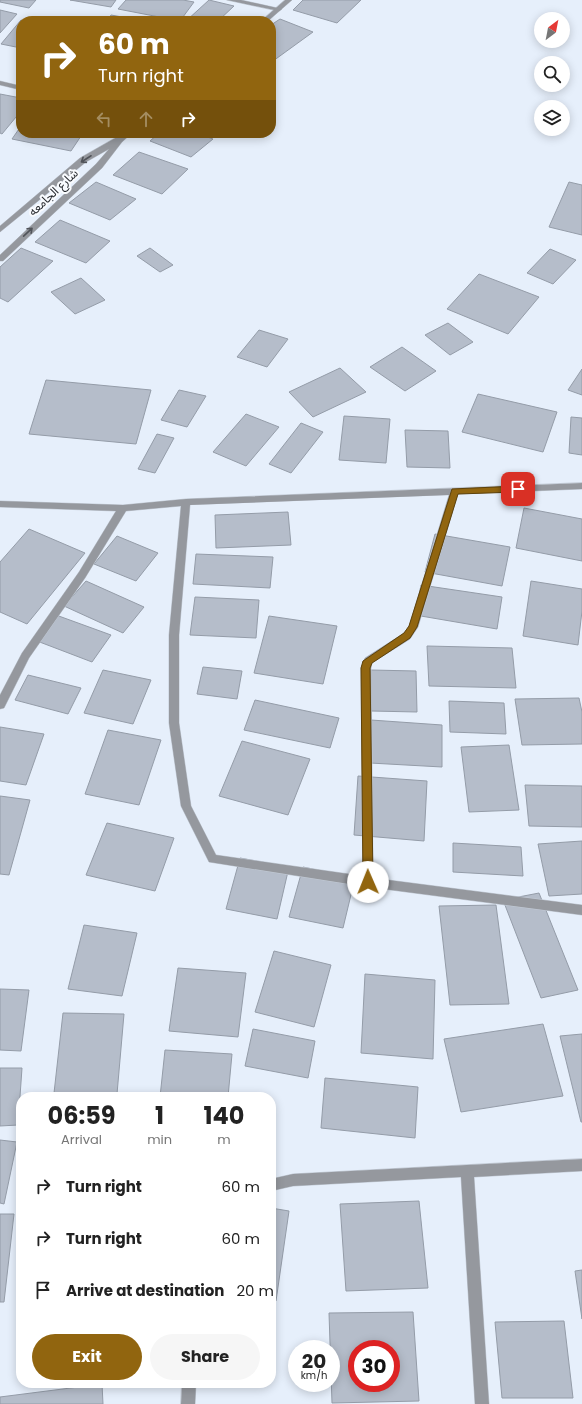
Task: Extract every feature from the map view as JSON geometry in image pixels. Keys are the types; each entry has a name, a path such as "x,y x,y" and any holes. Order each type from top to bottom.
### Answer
{"street":[{"path":"230,0 279,9"},
{"path":"270,16 289,0"},
{"path":"0,83 16,87"},
{"name":"شارع الجامعه","path":"0,230 83,160 122,138"},
{"name":"شارع الجامعه","path":"0,259 99,166 119,140"},
{"path":"2,507 123,508 186,502 582,486"},
{"path":"368,882 366,668 368,661 407,636 413,627 455,491"},
{"path":"186,502 174,636 174,723 186,806 213,859 368,882 582,910"},
{"path":"0,705 25,656 82,575 123,508"},
{"path":"276,1184 293,1180 582,1165"},
{"path":"467,1171 482,1404"},
{"path":"188,1404 189,1388"}],"building":[{"path":"0,0 36,0 29,8 0,2"},
{"path":"70,0 116,0 111,7"},
{"path":"126,0 183,0 194,2 184,16 154,16 118,9"},
{"path":"209,0 234,6 223,16 191,16"},
{"path":"303,0 361,0 337,23 293,10"},
{"path":"0,10 17,14 0,33"},
{"path":"280,19 313,32 276,59 276,22"},
{"path":"16,26 16,47 1,44"},
{"path":"0,94 16,97 16,117 2,134 0,133"},
{"path":"16,133 16,138 80,138 71,151 12,139"},
{"path":"153,138 213,139 191,157 150,141"},
{"path":"139,152 188,169 162,194 113,175"},
{"path":"96,182 136,199 110,220 69,203"},
{"path":"569,182 582,185 582,235 549,227"},
{"path":"60,220 110,241 86,263 35,242"},
{"path":"21,248 53,261 8,302 0,298 0,267"},
{"path":"150,248 173,265 160,272 137,256"},
{"path":"550,249 576,260 553,284 527,273"},
{"path":"479,274 539,297 508,334 447,309"},
{"path":"81,278 105,300 75,314 51,292"},
{"path":"448,323 473,342 450,355 425,335"},
{"path":"259,330 288,339 267,367 237,357"},
{"path":"402,347 436,371 405,391 370,367"},
{"path":"340,368 366,392 313,417 289,392"},
{"path":"582,369 582,395 568,390"},
{"path":"46,380 151,390 136,444 29,434"},
{"path":"179,390 206,396 187,427 161,420"},
{"path":"478,394 557,412 543,452 462,432"},
{"path":"246,414 279,427 246,466 213,452"},
{"path":"344,416 390,419 386,463 339,460"},
{"path":"571,417 582,418 582,455 569,453"},
{"path":"301,423 323,432 291,473 269,464"},
{"path":"405,430 448,431 450,468 407,467"},
{"path":"157,434 174,438 155,473 138,469"},
{"path":"524,508 582,519 582,561 516,548"},
{"path":"288,512 291,545 216,548 215,515"},
{"path":"29,529 85,553 27,624 0,612 0,562"},
{"path":"435,534 510,547 502,586 425,572"},
{"path":"117,536 158,553 136,581 94,564"},
{"path":"196,554 273,557 270,588 193,584"},
{"path":"86,581 144,607 123,633 64,606"},
{"path":"531,581 582,589 582,611 578,645 523,636"},
{"path":"421,585 502,597 497,629 415,615"},
{"path":"195,597 259,600 256,638 190,635"},
{"path":"56,615 111,635 92,662 37,641"},
{"path":"269,616 337,626 323,684 254,673"},
{"path":"427,646 512,648 516,688 429,686"},
{"path":"203,667 242,671 237,699 197,694"},
{"path":"103,670 151,680 133,724 84,713"},
{"path":"371,670 416,671 417,712 371,711"},
{"path":"28,675 81,688 68,714 15,700"},
{"path":"579,698 582,712 582,744 522,745 515,699"},
{"path":"255,700 339,718 330,748 244,730"},
{"path":"449,701 504,703 506,734 450,732"},
{"path":"371,720 442,725 442,767 370,763"},
{"path":"0,727 44,734 26,785 0,781"},
{"path":"108,730 161,740 139,805 85,794"},
{"path":"242,741 310,759 288,815 219,796"},
{"path":"509,745 519,810 469,812 461,747"},
{"path":"358,776 427,781 424,841 354,835"},
{"path":"525,785 582,786 582,827 529,826"},
{"path":"0,796 30,800 9,875 0,874"},
{"path":"107,823 174,838 155,891 86,875"},
{"path":"582,841 582,894 549,896 538,844"},
{"path":"453,843 521,847 523,876 453,872"},
{"path":"240,858 289,867 277,919 226,909"},
{"path":"303,867 355,878 343,928 289,917"},
{"path":"539,893 578,990 541,998 503,900"},
{"path":"496,905 509,1004 450,1005 439,906"},
{"path":"84,925 137,933 122,996 68,989"},
{"path":"274,951 331,965 314,1027 255,1012"},
{"path":"178,968 246,973 238,1037 169,1031"},
{"path":"365,974 435,980 433,1059 361,1053"},
{"path":"0,989 29,990 21,1051 0,1050"},
{"path":"63,1013 124,1014 117,1092 54,1092"},
{"path":"543,1024 563,1096 461,1112 444,1039"},
{"path":"253,1029 315,1041 308,1078 245,1066"},
{"path":"582,1034 582,1122 581,1122 560,1036"},
{"path":"165,1050 232,1054 228,1092 161,1092"},
{"path":"0,1068 22,1068 20,1092 16,1092 16,1125 0,1126"},
{"path":"325,1078 418,1087 415,1138 321,1128"},
{"path":"0,1140 16,1142 4,1204 0,1203"},
{"path":"419,1201 428,1288 346,1291 340,1204"},
{"path":"276,1209 289,1211 276,1301"},
{"path":"0,1214 14,1214 4,1302 0,1302"},
{"path":"582,1270 582,1319 575,1271"},
{"path":"413,1312 419,1401 332,1403 332,1392 340,1392 340,1340 330,1340 329,1313"},
{"path":"564,1321 573,1398 502,1398 495,1322"},
{"path":"71,1388 102,1388 103,1404 0,1404 0,1397"}],"route":[{"path":"368,882 366,668 368,661 407,636 413,627 455,491 518,489"}]}
